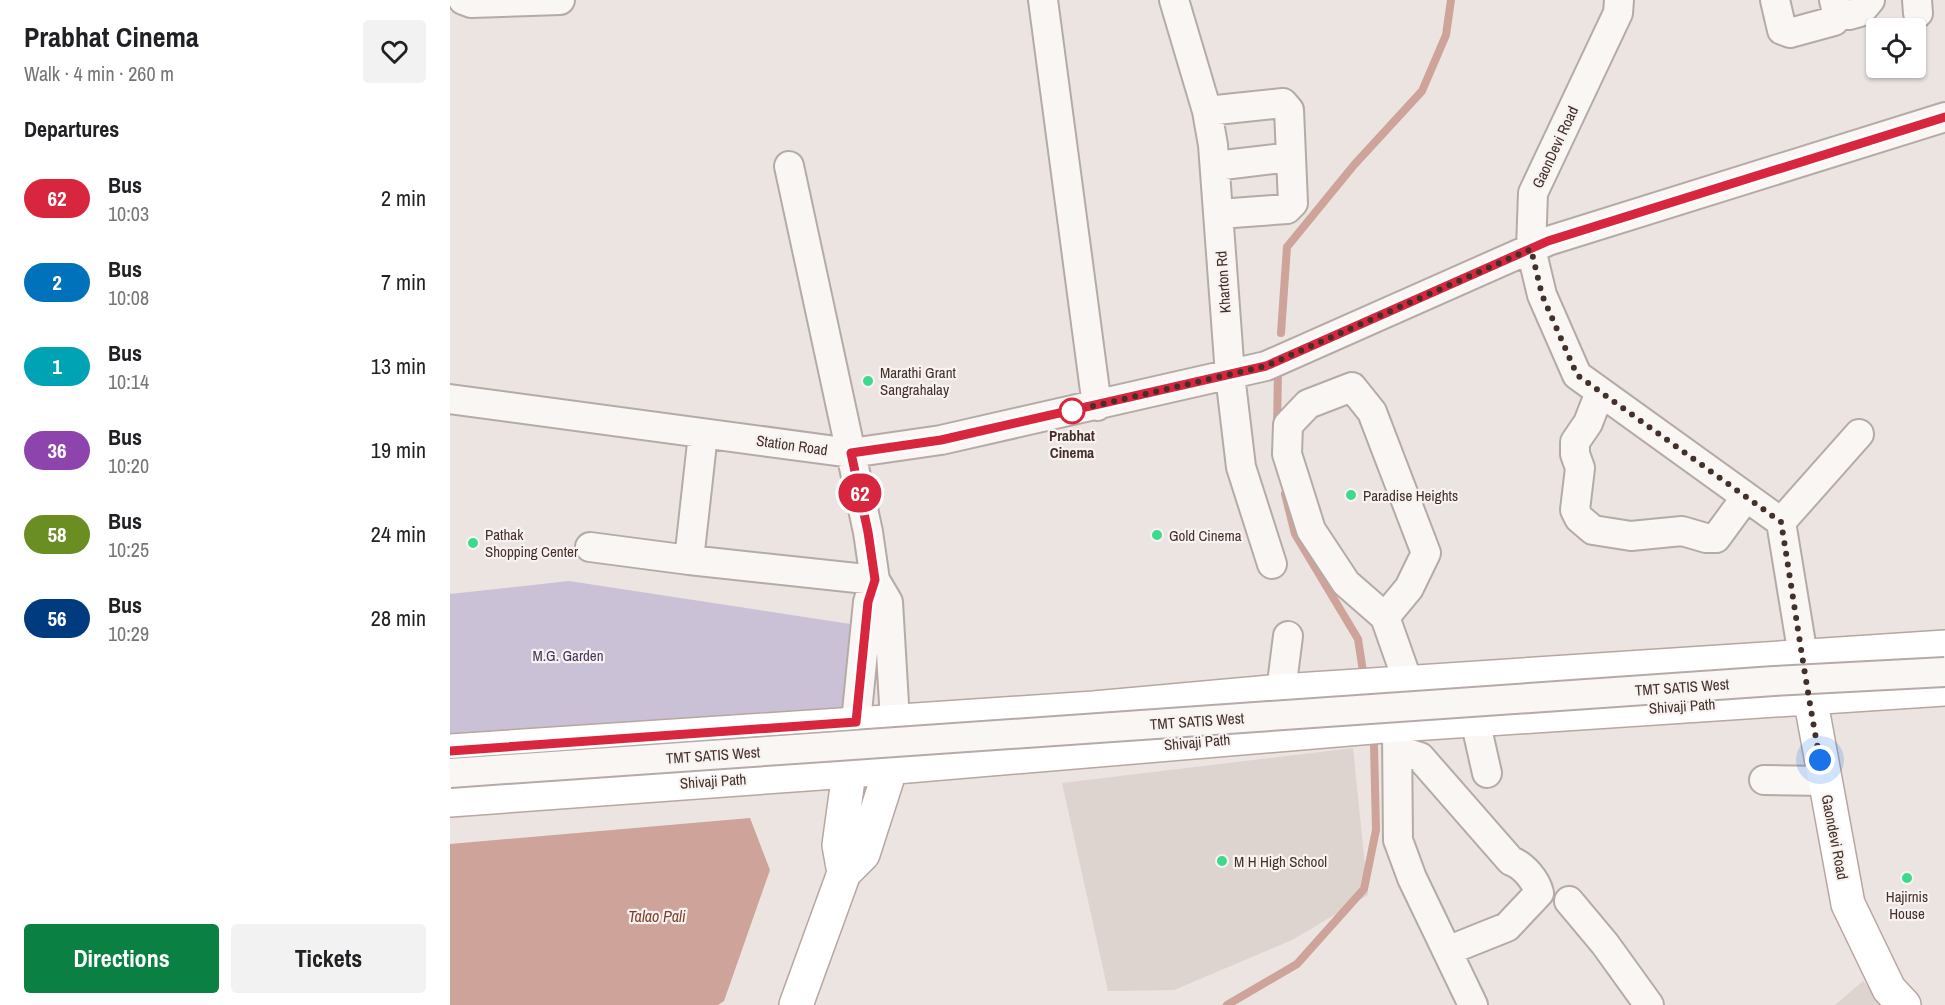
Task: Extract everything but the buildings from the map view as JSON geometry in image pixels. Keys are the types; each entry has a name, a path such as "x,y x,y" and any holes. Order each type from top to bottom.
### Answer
{"main road":[{"path":"450,751 856,722 1094,708 1380,684 1945,647"},
{"name":"Gaondevi Road","path":"1803,656 1808,697 1848,904 1889,989 1904,1005"},
{"name":"Shivaji Path","path":"450,800 891,767 1397,738 1475,720 1945,689"},
{"path":"796,1005 844,873 863,854 891,767 895,721"},
{"path":"844,873 839,845 856,722"}],"street":[{"path":"463,0 471,3 560,0"},
{"path":"1042,0 1097,406"},
{"name":"Kharton Rd","path":"1174,0 1207,111 1215,165 1230,375 1241,467 1272,564"},
{"name":"GaonDevi Road","path":"1619,0 1618,13 1533,193 1531,249 1542,295 1577,375 1781,522"},
{"path":"1775,0 1782,30 1790,33 1834,21 1837,12 1851,5"},
{"path":"1207,111 1283,103 1289,110 1293,203 1287,209 1219,214"},
{"name":"Station Road","path":"450,399 851,453 941,440 1266,366 1559,237 1945,117"},
{"path":"1215,165 1291,157"},
{"path":"789,166 868,532 875,580 888,602 895,721"},
{"path":"1380,684 1385,617 1409,588 1426,553 1372,412 1352,387 1308,404 1288,425 1287,454 1311,530 1346,582 1385,617"},
{"path":"1600,392 1588,423 1575,442 1575,454 1580,468 1575,510 1579,518 1593,530 1631,536 1682,531 1706,538 1716,538 1746,497"},
{"path":"688,560 704,434"},
{"path":"1803,656 1781,522 1859,434"},
{"path":"590,547 875,580"},
{"path":"856,722 868,602 875,580"},
{"path":"1281,691 1288,636"},
{"name":"TMT SATIS West","path":"450,773 1774,681 1945,672"},
{"path":"1475,720 1487,773"},
{"path":"1397,738 1398,840 1412,878 1473,1005"},
{"path":"1397,738 1420,757 1510,861 1518,864 1537,884 1539,893 1507,927 1447,951"},
{"path":"1764,780 1824,781"},
{"path":"1412,878 1430,870 1414,841"},
{"path":"1569,901 1605,944 1649,1005"}],"shaded area":[{"name":"M H High School","path":"1353,748 1368,895 1292,940 1174,990 1108,991 1062,783"},
{"path":"1863,981 1885,1005 1835,1005"}],"green space":[{"name":"M.G. Garden","path":"569,581 857,625 844,712 450,735 450,594"}],"water":[{"name":"Talao Pali","path":"750,818 770,870 724,1001 718,1005 450,1005 450,844"}],"waterway":[{"path":"1281,333 1287,247 1354,165 1422,91 1446,35 1451,0"},
{"path":"1277,428 1278,370"},
{"path":"1285,494 1295,534 1358,639 1364,678"},
{"path":"1227,1005 1297,964 1364,889 1376,830 1374,745"}],"bus line":[{"name":"62","path":"450,751 856,722 868,602 875,580 868,532 851,453 941,440 1266,366 1548,241 1945,117"}],"place":[{"name":"Marathi Grant Sangrahalay","path":"868,381"},
{"name":"Prabhat Cinema","path":"1072,411"},
{"name":"Paradise Heights","path":"1351,495"},
{"name":"Gold Cinema","path":"1157,535"},
{"name":"Pathak Shopping Center","path":"473,543"},
{"name":"M H High School","path":"1222,861"},
{"name":"Hajirnis House","path":"1907,878"}],"route":[{"path":"1072,411 1266,366 1531,249 1542,295 1577,375 1781,522 1820,760"}]}
